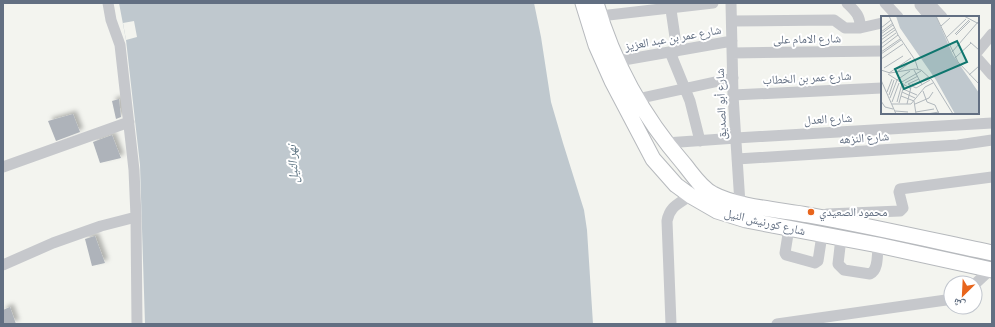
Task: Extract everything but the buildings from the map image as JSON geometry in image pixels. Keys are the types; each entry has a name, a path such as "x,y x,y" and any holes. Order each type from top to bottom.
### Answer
{"main road":[{"name":"شارع كورنيش النيل","path":"583,3 596,45 612,81 653,159 672,181 703,204 731,216 878,245 991,270"},
{"name":"شارع كورنيش النيل","path":"598,9 618,61 637,99 666,143 701,184 712,194 740,204 808,215 992,253"}],"street":[{"path":"108,3 111,20 120,45 134,170 137,324"},
{"path":"598,9 713,3"},
{"name":"شارع أبو الصديق","path":"731,3 733,95 740,204"},
{"path":"847,3 859,17 861,22 860,28"},
{"path":"885,3 896,16"},
{"path":"670,5 673,52 686,88 700,140"},
{"path":"732,20 834,20 843,28 860,28 881,23"},
{"path":"979,50 992,34"},
{"name":"شارع عمر بن عبد العزيز","path":"618,61 732,41"},
{"name":"شارع الامام على","path":"732,53 881,51"},
{"path":"979,60 992,75"},
{"path":"637,99 733,78"},
{"name":"شارع عمر بن الخطاب","path":"733,95 881,88"},
{"path":"3,166 129,122"},
{"name":"شارع العدل","path":"666,143 992,123"},
{"name":"شارع النزهه","path":"737,159 958,145 992,140"},
{"path":"808,215 900,211 903,208 899,192 900,189 992,177"},
{"path":"672,324 667,221 669,212 676,205 691,196 701,184"},
{"path":"3,265 66,238 101,226 136,217"},
{"path":"789,228 785,253 786,255 815,262 818,261 822,235"},
{"path":"841,238 838,264 844,270 870,274 873,272 876,268 878,245"},
{"path":"983,277 991,270"},
{"path":"777,324 943,300"}],"water":[{"name":"نهر النيل","path":"119,3 534,3 551,102 584,210 587,230 593,324 145,324 140,165 126,40"}],"pier":[{"path":"134,21 137,37 126,40 123,23"}],"place":[{"name":"محمود الصعيدي","path":"811,212"}]}
